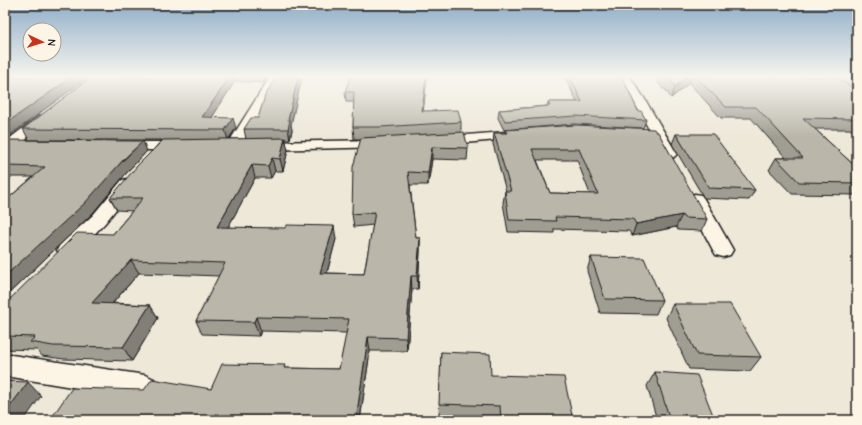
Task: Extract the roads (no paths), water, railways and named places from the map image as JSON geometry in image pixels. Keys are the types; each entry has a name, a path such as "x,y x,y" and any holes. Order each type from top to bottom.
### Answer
{"street":[{"path":"234,146 264,97"},
{"path":"637,97 651,134 676,166"},
{"path":"7,145 54,111"},
{"path":"425,142 529,134"},
{"path":"105,146 234,146 396,143"},
{"path":"7,145 31,145"},
{"path":"53,264 99,219 143,167 164,145"},
{"path":"687,185 723,250"},
{"path":"5,365 145,387"}]}
